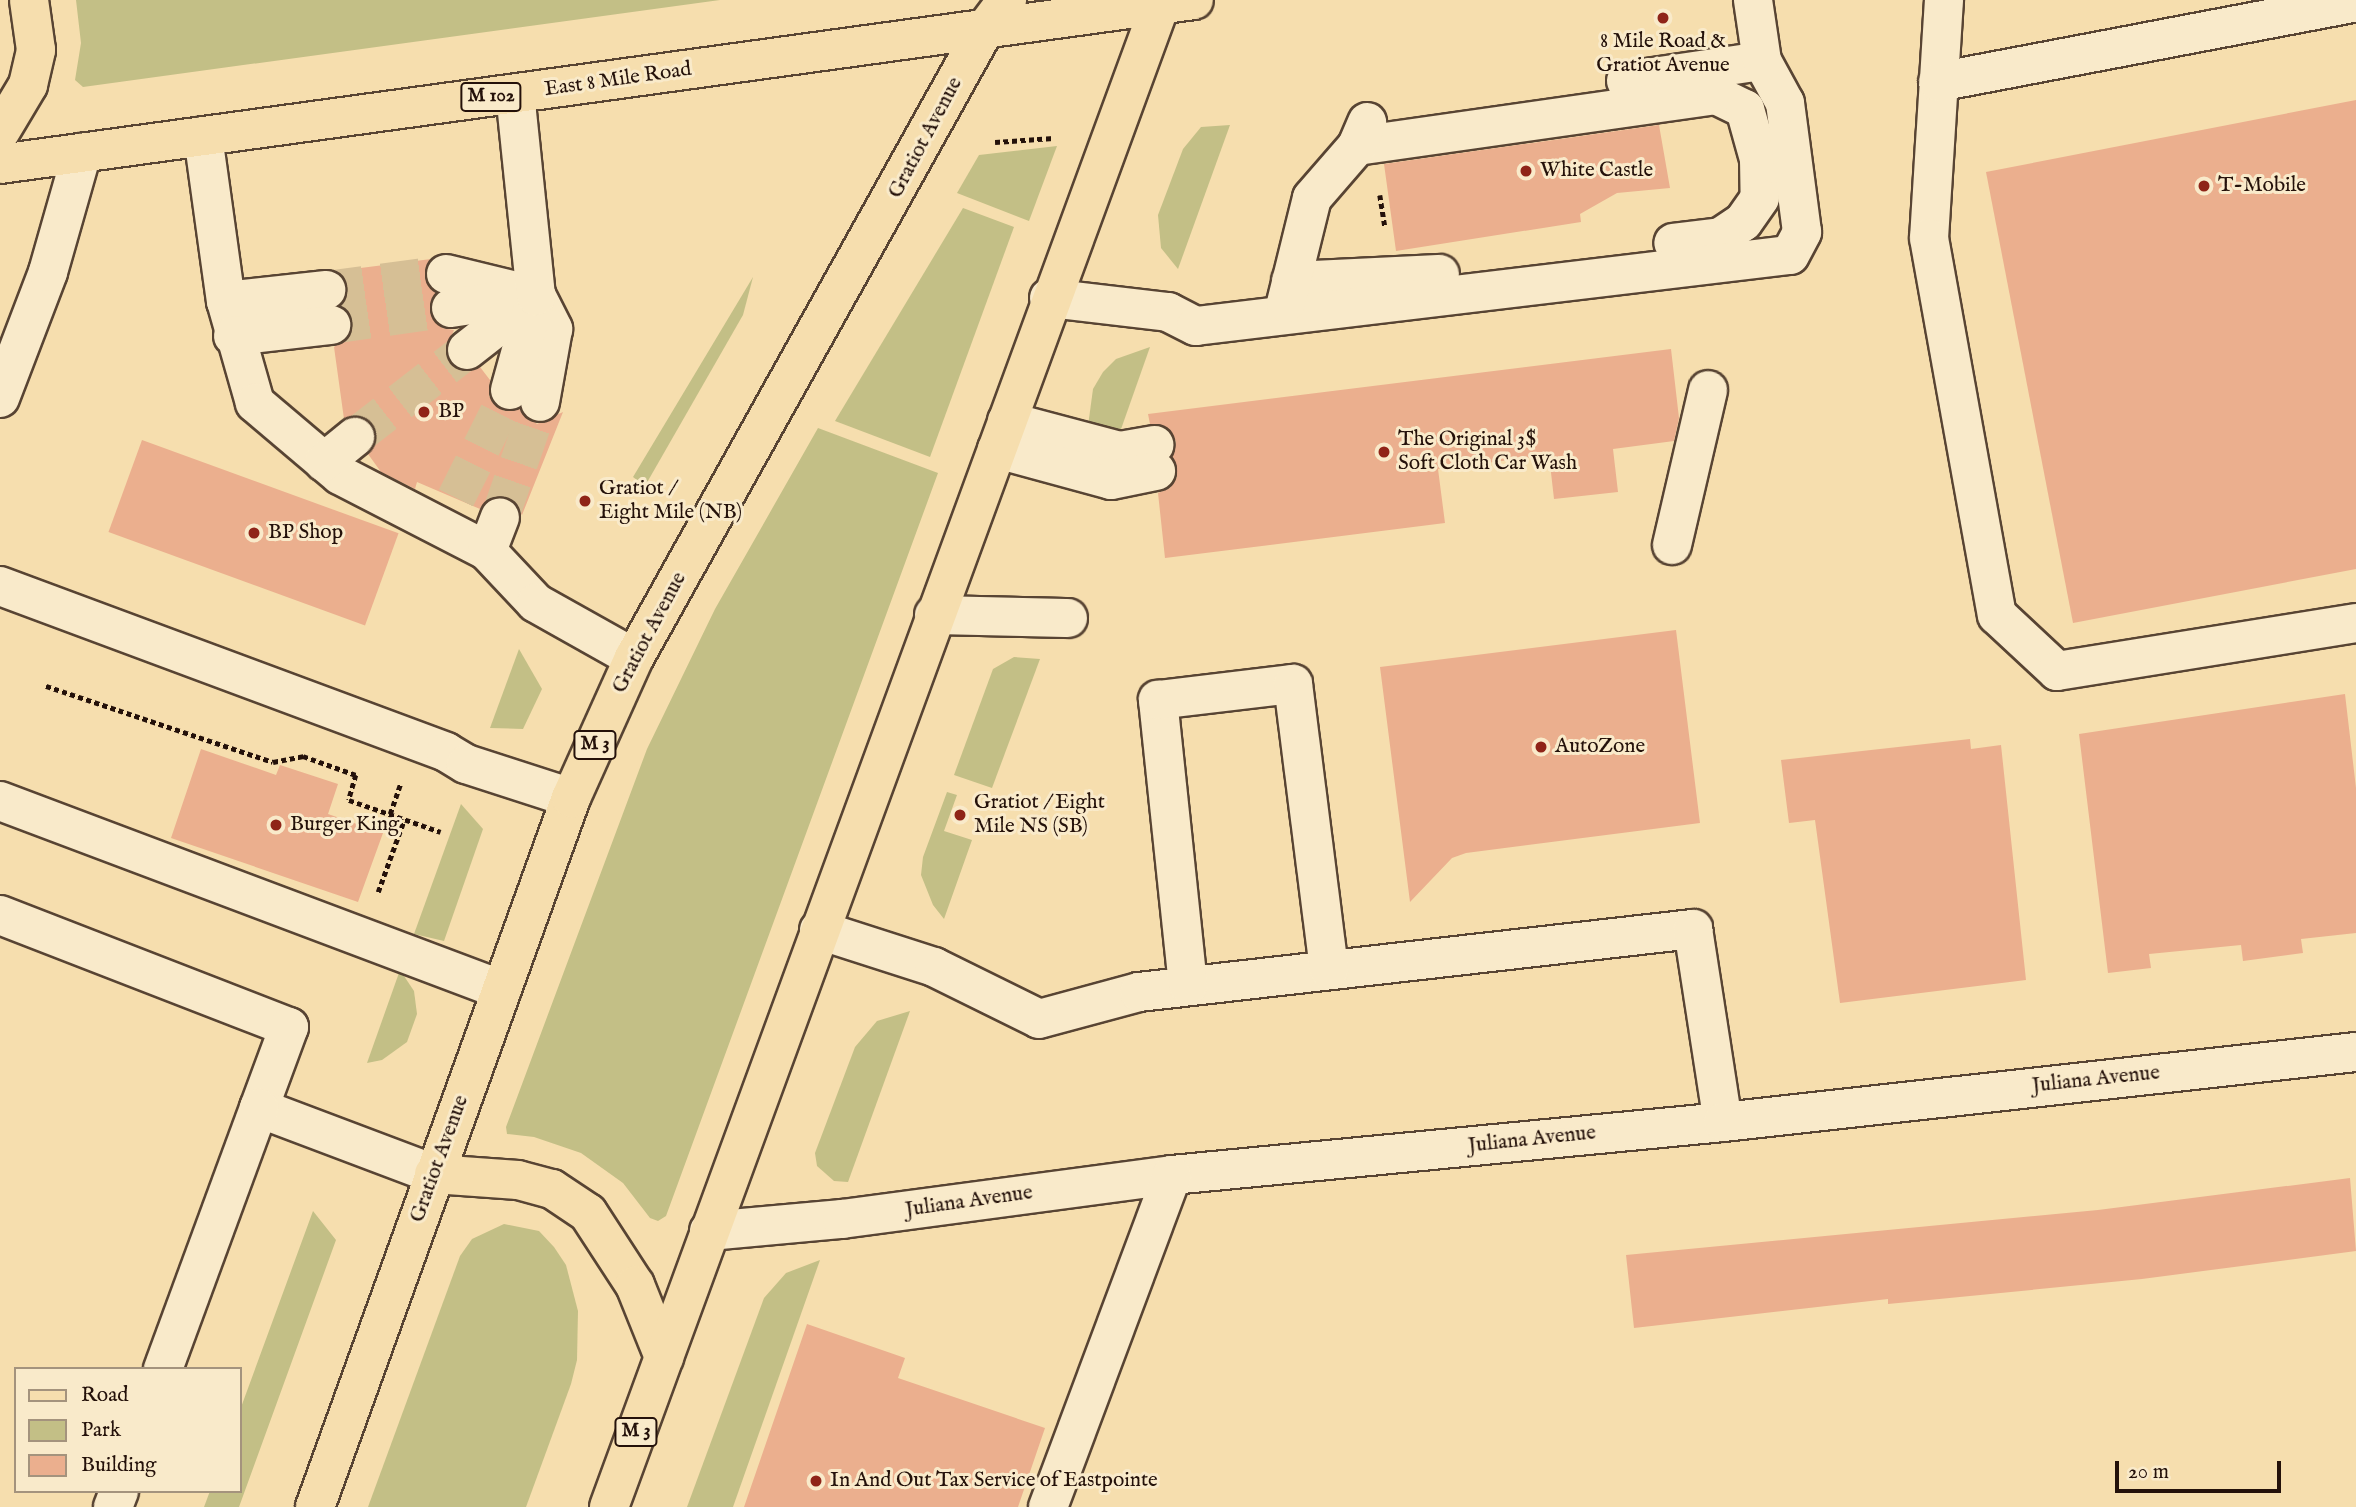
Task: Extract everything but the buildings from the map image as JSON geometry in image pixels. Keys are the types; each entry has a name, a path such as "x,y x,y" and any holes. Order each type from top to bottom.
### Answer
{"main road":[{"path":"0,132 28,85 36,50 29,0"},
{"name":"Gratiot Avenue","path":"315,1507 571,798 634,657 983,32 1007,0"},
{"name":"East 8 Mile Road","path":"0,164 983,32 1172,2"},
{"name":"M 3","path":"609,1507 1002,435 1049,298 1172,2"},
{"path":"434,1174 518,1180 552,1189 588,1213 614,1247 635,1286 664,1357"}],"street":[{"path":"1287,298 1790,255 1802,232 1785,103 1762,61 1753,0"},
{"path":"1944,0 1929,237 1997,615 2057,671 2356,623"},
{"path":"1938,82 2356,2"},
{"path":"1287,298 1312,198 1357,146 1368,121 1762,61"},
{"path":"515,94 536,296 525,396"},
{"path":"1049,298 1168,312 1196,326 1287,298 1721,237 1744,222 1760,198 1759,159 1745,109 1716,95 1357,146"},
{"path":"202,136 230,318 255,403 324,462 493,534 536,603 634,657"},
{"path":"0,398 48,272 82,153"},
{"path":"448,291 536,296"},
{"path":"467,350 536,296"},
{"path":"230,318 329,307"},
{"path":"1672,545 1708,390"},
{"path":"1002,435 1111,480 1155,458"},
{"path":"324,462 355,437"},
{"path":"0,586 446,752 466,764 571,798"},
{"path":"934,615 1068,618"},
{"path":"1188,985 1158,700 1293,684 1329,970"},
{"path":"0,801 502,990"},
{"path":"0,915 289,1027 164,1367"},
{"path":"819,930 934,967 1039,1019 1139,992 1188,985 1693,929 1723,1122"},
{"name":"Juliana Avenue","path":"709,1231 842,1219 1172,1175 1723,1122 2356,1052"},
{"path":"258,1108 434,1174"},
{"path":"1048,1507 1172,1175"}],"path":[{"path":"995,142 1055,138"},
{"path":"1378,184 1385,231"},
{"path":"46,686 273,762 303,757 356,775 349,800 390,812 404,820 441,832"},
{"path":"375,902 404,820"}],"green space":[{"path":"76,0 720,0 83,87 75,80 81,43"},
{"path":"1230,125 1178,269 1161,248 1158,215 1183,149 1201,127"},
{"path":"1057,146 1029,221 957,193 979,155"},
{"path":"963,208 1014,227 930,457 835,421"},
{"path":"753,277 743,315 645,486 633,477"},
{"path":"1150,347 1120,432 1088,426 1093,389 1103,372 1116,359"},
{"path":"818,428 938,473 666,1216 658,1221 650,1218 623,1183 581,1153 534,1137 507,1134 506,1127 647,749 715,609"},
{"path":"519,649 542,689 523,729 490,728"},
{"path":"1014,657 1040,659 992,788 954,775 993,669"},
{"path":"947,792 957,795 944,831 972,840 944,919 933,905 921,875 923,857"},
{"path":"461,804 483,829 444,941 414,934"},
{"path":"400,970 414,991 417,1014 407,1042 382,1060 367,1063"},
{"path":"910,1011 848,1182 834,1181 817,1166 815,1153 855,1047 877,1021"},
{"path":"313,1211 336,1240 239,1507 204,1507 209,1493 242,1493 242,1405"},
{"path":"504,1224 539,1231 554,1247 566,1265 578,1311 577,1360 571,1384 526,1507 368,1507 460,1256 472,1239"},
{"path":"820,1260 733,1507 687,1507 764,1298 786,1273"}],"tunnel":[{"path":"326,290 446,274"},
{"path":"331,325 451,308"},
{"path":"355,437 467,350"},
{"path":"456,498 510,390"},
{"path":"500,517 540,402"}],"place":[{"name":"8 Mile Road & Gratiot Avenue","path":"1663,18"},
{"name":"White Castle","path":"1526,171"},
{"name":"T-Mobile","path":"2204,186"},
{"name":"BP","path":"424,412"},
{"name":"The Original 3$ Soft Cloth Car Wash","path":"1384,452"},
{"name":"Gratiot / Eight Mile (NB)","path":"585,501"},
{"name":"BP Shop","path":"254,533"},
{"name":"AutoZone","path":"1541,747"},
{"name":"Gratiot / Eight Mile NS (SB)","path":"960,815"},
{"name":"Burger King","path":"276,825"},
{"name":"In And Out Tax Service of Eastpointe","path":"816,1481"}]}
